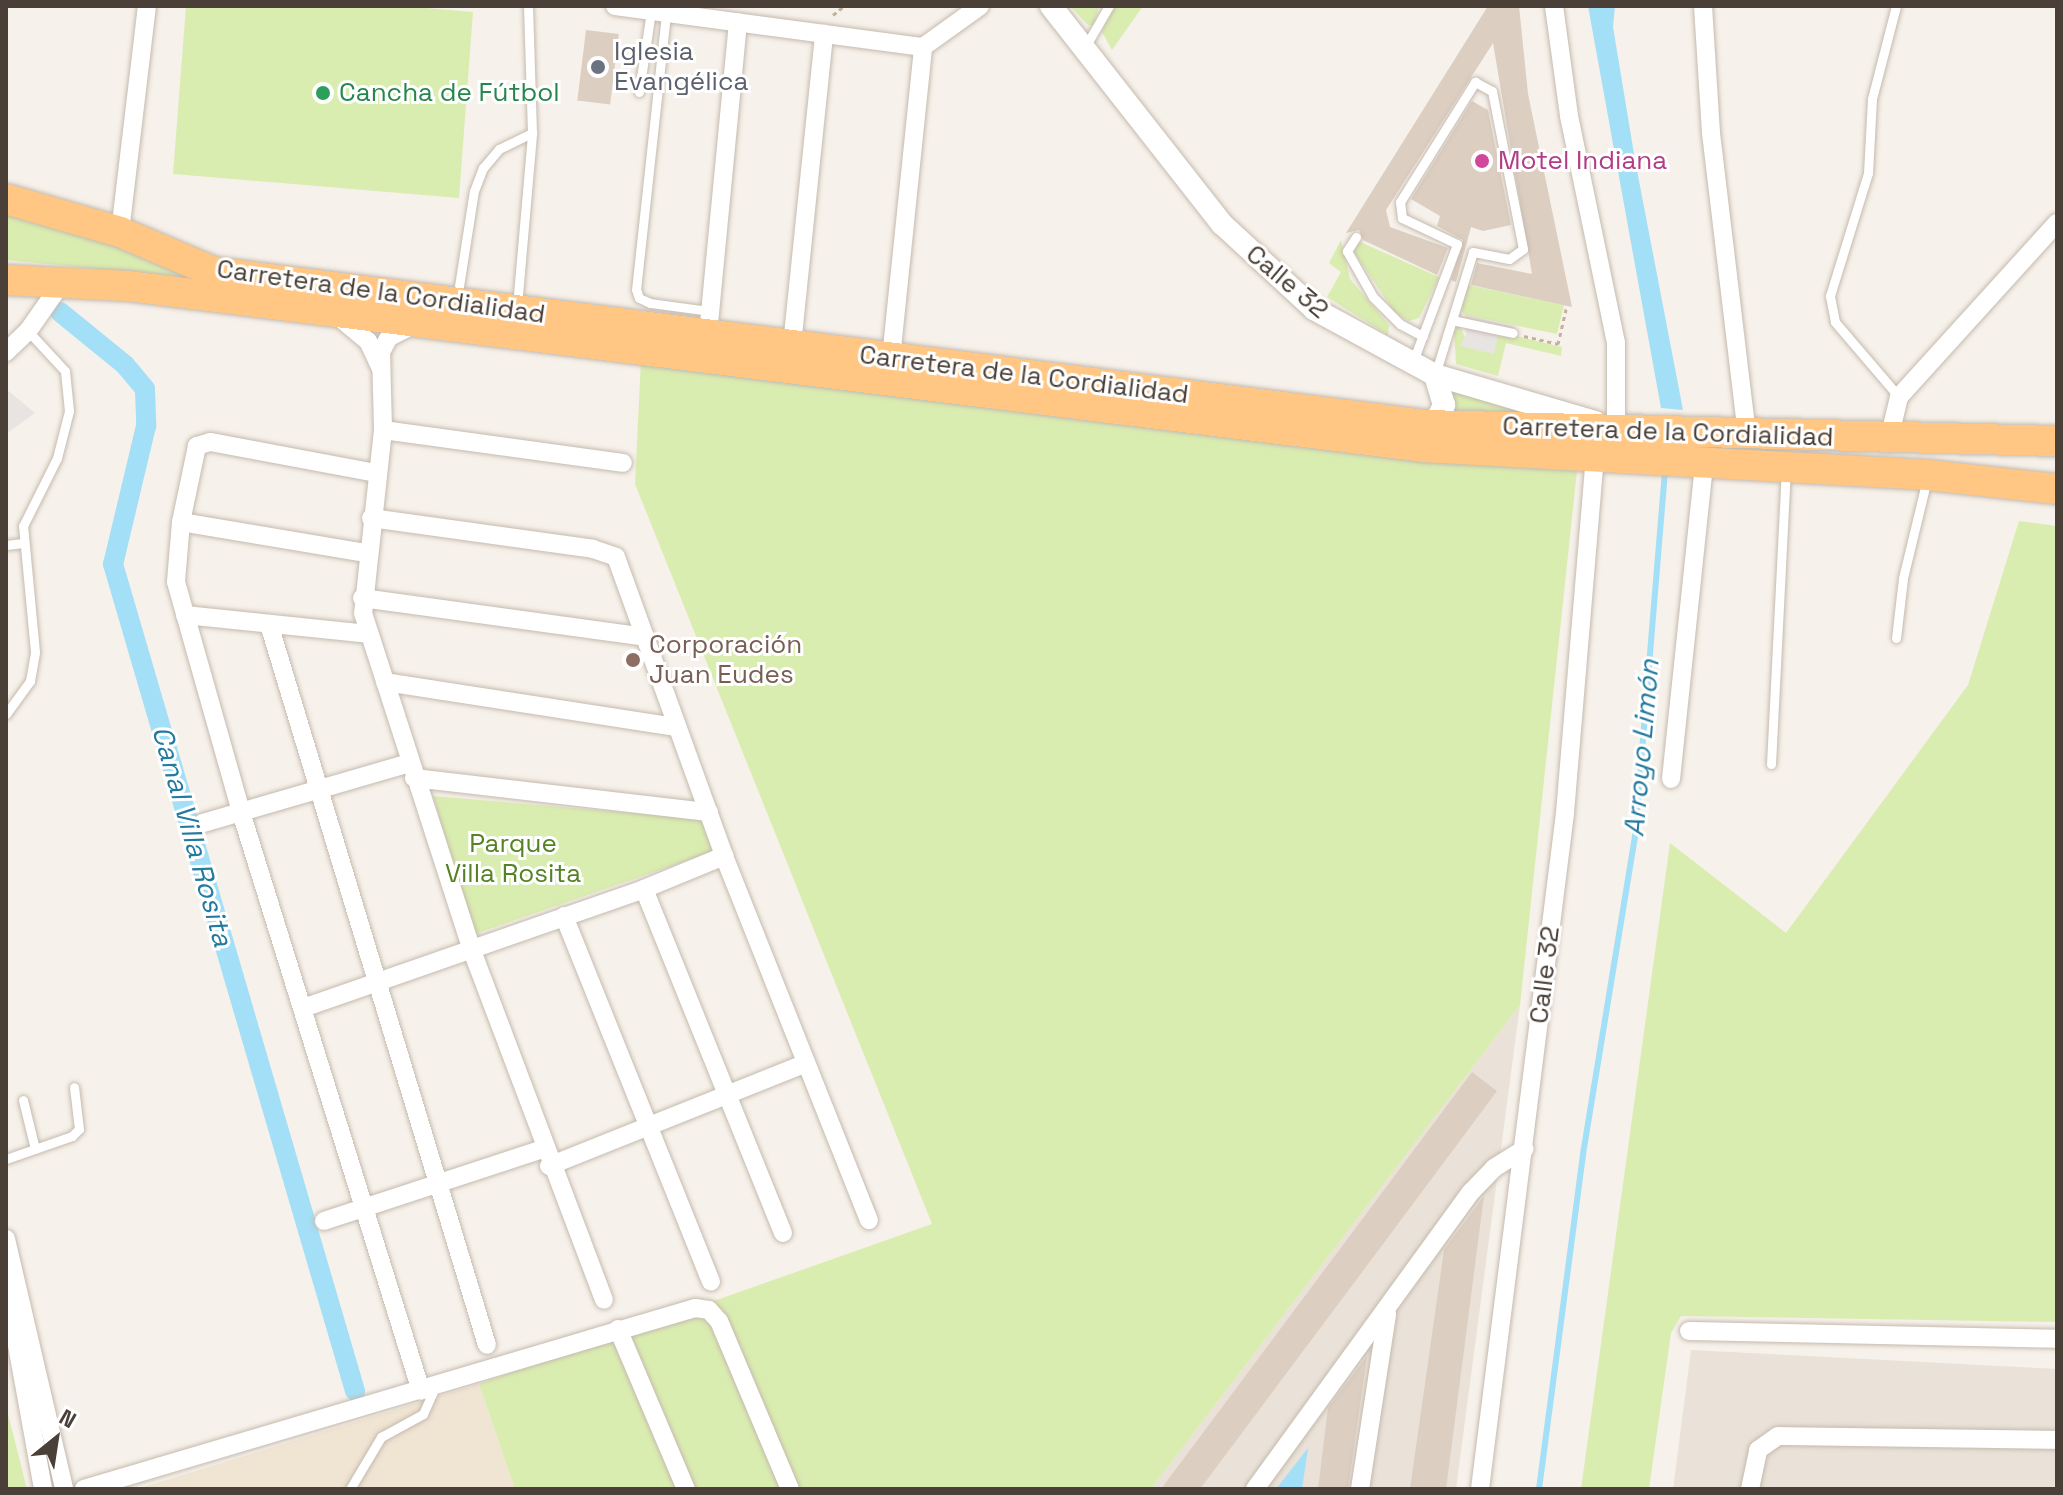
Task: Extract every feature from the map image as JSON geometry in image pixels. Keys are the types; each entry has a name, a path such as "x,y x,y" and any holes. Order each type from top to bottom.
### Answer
{"highway":[{"name":"Carretera de la Cordialidad","path":"9,201 120,232 214,272 517,310 709,323 792,345 1425,425 2057,441"},
{"name":"Carretera de la Cordialidad","path":"6,280 63,281 1424,447 1595,459 1928,475 2057,489"}],"street":[{"path":"120,232 147,6"},
{"path":"615,6 923,47 980,6"},
{"path":"1554,6 1569,116 1616,343 1626,428"},
{"path":"1703,6 1711,133 1747,433"},
{"name":"Calle 32","path":"1054,8 1170,161 1249,253 1314,309 1435,375 1626,428"},
{"path":"709,323 738,22"},
{"path":"792,345 824,34"},
{"path":"891,358 923,47"},
{"path":"1889,439 1899,397 2057,223"},
{"path":"6,352 28,331 63,281"},
{"path":"331,313 368,341 381,370"},
{"path":"419,323 389,337 381,370 383,430 362,598 368,634 471,948 546,1158 604,1300"},
{"path":"1425,425 1437,419 1444,405 1435,375"},
{"path":"383,430 623,463"},
{"path":"376,473 210,442 197,446 191,457 176,582 241,812 364,1208 428,1389"},
{"name":"Calle 32","path":"1480,1489 1565,813 1595,459"},
{"path":"1671,779 1704,465"},
{"path":"371,518 606,551 616,557 724,856 869,1220"},
{"path":"181,522 366,553"},
{"path":"362,598 645,637"},
{"path":"185,615 368,634"},
{"path":"269,624 322,788 487,1345"},
{"path":"385,682 676,727"},
{"path":"203,823 322,788 412,770 709,812"},
{"path":"303,1008 644,889 724,856"},
{"path":"644,889 783,1233"},
{"path":"564,916 711,1282"},
{"path":"324,1221 438,1184 546,1158 649,1126 806,1063"},
{"path":"1255,1489 1471,1192 1494,1168 1524,1149"},
{"path":"6,1239 64,1489"},
{"path":"6,1285 43,1489"},
{"path":"84,1489 695,1308 709,1310 719,1321 790,1489"},
{"path":"1360,1489 1388,1308"},
{"path":"618,1329 686,1489"},
{"path":"1689,1331 2057,1339"},
{"path":"1750,1489 1758,1450 1778,1436 2057,1440"}],"lane":[{"path":"517,310 532,133 528,6"},
{"path":"1085,47 1109,6"},
{"path":"1896,6 1872,99 1868,173 1830,296 1835,322 1899,397"},
{"path":"639,92 658,12"},
{"path":"658,12 636,289 639,298 709,323"},
{"path":"1412,365 1457,244 1402,218 1400,202 1475,82 1492,91 1523,249 1509,259 1473,252 1435,375"},
{"path":"456,303 474,191 483,168 499,149 532,133"},
{"path":"1356,237 1347,251 1373,297 1400,324 1423,336"},
{"path":"1452,320 1513,333"},
{"path":"6,714 30,681 35,652 23,543 27,511 50,474 65,431 70,389 61,364 28,331"},
{"path":"1771,764 1786,468"},
{"path":"1896,638 1903,578 1928,475"},
{"path":"6,545 23,543"},
{"path":"6,1159 79,1129 74,1087"},
{"path":"23,1100 35,1149"},
{"path":"350,1489 381,1437 423,1414 428,1389"}],"path":[{"path":"1513,333 1558,344 1567,306"}],"shaded area":[{"path":"1465,315 1514,326 1512,338 1498,335 1494,354 1460,346 1466,334"},
{"path":"6,389 35,413 6,434"},
{"path":"1520,1005 1456,1489 1151,1489"},
{"path":"1691,1350 2057,1369 2057,1489 1673,1489"},
{"path":"479,1384 515,1489 137,1489"}],"green space":[{"name":"Cancha de Fútbol","path":"186,6 403,6 473,12 459,198 173,174"},
{"path":"1070,6 1099,6 1094,25 1088,25"},
{"path":"1113,6 1143,6 1112,50 1102,32"},
{"path":"6,214 100,240 201,279 6,260"},
{"path":"1341,240 1350,279 1389,325 1388,335 1327,297 1341,272 1329,263"},
{"path":"1358,241 1439,277 1419,318 1409,321 1395,313 1354,252"},
{"path":"1468,285 1564,305 1557,334 1465,315 1461,310"},
{"path":"1459,325 1465,337 1512,335 1562,347 1561,356 1506,343 1498,376 1456,364 1454,331"},
{"path":"641,360 1577,471 1520,1005 1151,1489 515,1489 479,1384 932,1224 635,484"},
{"path":"1450,388 1595,423 1450,415 1454,399"},
{"path":"2019,521 2057,526 2057,1322 1681,1316 1671,1333 1649,1489 1581,1489 1670,843 1786,933 1968,685"},
{"name":"Parque Villa Rosita","path":"433,796 703,819 715,851 475,934"},
{"path":"6,1406 27,1489 6,1489"}],"water":[{"path":"1588,6 1615,6 1613,27 1635,160 1683,410 1661,408"},
{"path":"1308,1448 1302,1489 1276,1489"}],"building":[{"path":"1488,6 1519,6 1528,94 1572,307 1471,285 1477,263 1532,274 1493,43 1386,210 1390,227 1448,248 1437,275 1363,240 1359,230 1346,233"},
{"name":"Iglesia Evangélica","path":"586,30 619,34 610,104 577,100"},
{"path":"1472,101 1488,110 1511,225 1483,231 1471,227 1456,282 1451,280 1463,240 1437,226 1440,216 1411,199"},
{"path":"1472,1072 1497,1091 1392,1232 1200,1489 1161,1489"},
{"path":"1484,1196 1446,1489 1410,1489 1444,1250"},
{"path":"1367,1356 1348,1489 1318,1489 1328,1408"}],"waterway":[{"name":"Canal Villa Rosita","path":"60,312 125,365 145,389 146,426 113,564 355,1391"},
{"name":"Arroyo Limón","path":"1539,1489 1583,1154 1635,836 1665,469"}],"place":[{"name":"Iglesia Evangélica","path":"598,67"},
{"name":"Cancha de Fútbol","path":"323,93"},
{"name":"Motel Indiana","path":"1482,161"},
{"name":"Corporación Juan Eudes","path":"633,660"}]}
